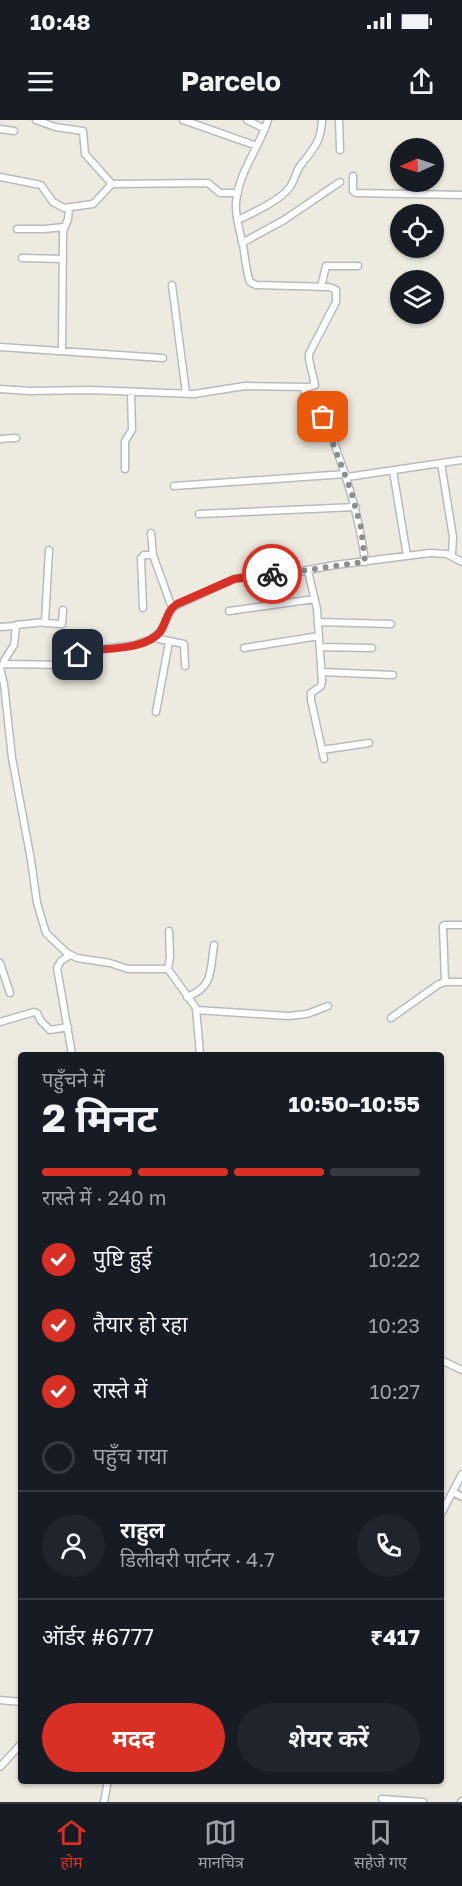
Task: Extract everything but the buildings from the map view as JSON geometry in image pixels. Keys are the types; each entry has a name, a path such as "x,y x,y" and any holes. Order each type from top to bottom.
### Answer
{"street":[{"path":"36,120 55,127 83,131 84,153 112,184"},
{"path":"183,120 257,146"},
{"path":"247,120 265,129"},
{"path":"0,389 199,393 245,386 313,387 315,385 309,354 336,299 336,290 321,287 253,284 249,279 242,243 236,205 238,193 247,165 268,120"},
{"path":"238,220 290,188 299,167 318,142 322,120"},
{"path":"339,120 340,150"},
{"path":"0,129 14,131"},
{"path":"353,176 353,190 356,193 462,195"},
{"path":"0,177 41,185 53,202 62,208 93,204 112,184 208,183 220,193 238,193"},
{"path":"242,243 284,220 340,182"},
{"path":"62,351 64,227 68,219 69,208"},
{"path":"17,229 37,230 64,227"},
{"path":"22,258 63,259"},
{"path":"321,287 326,266 358,266"},
{"path":"172,285 186,393"},
{"path":"0,347 163,358"},
{"path":"304,387 308,417 325,418 346,476 356,507 365,562"},
{"path":"125,469 125,441 132,430 131,392"},
{"path":"0,438 16,438"},
{"path":"174,486 346,476 462,460"},
{"path":"441,463 453,537 452,555"},
{"path":"393,471 407,556"},
{"path":"200,514 356,507"},
{"path":"1,666 68,665 85,651 135,645 154,638 163,627 171,608 153,555 151,533"},
{"path":"45,622 48,550"},
{"path":"171,608 234,579 436,553 452,555 462,562"},
{"path":"143,608 141,558 144,555 153,555"},
{"path":"308,571 315,599 320,636 321,672 321,686 313,691 311,696 324,759"},
{"path":"229,611 315,599"},
{"path":"0,627 45,622 62,624 63,610"},
{"path":"318,622 391,624"},
{"path":"15,626 14,645 1,666 12,758 39,914 46,933 77,958 110,963 128,969 168,969"},
{"path":"244,648 320,636"},
{"path":"154,638 184,645 185,666"},
{"path":"156,712 169,642"},
{"path":"320,647 372,648"},
{"path":"321,672 393,675"},
{"path":"322,750 369,743"},
{"path":"445,982 443,926 462,925"},
{"path":"169,931 168,969 196,1010 200,1052"},
{"path":"187,997 205,987 214,945"},
{"path":"70,954 61,961 57,968 72,1052"},
{"path":"0,963 10,993"},
{"path":"391,1018 434,987 445,982 462,982"},
{"path":"196,1010 289,1016 307,1014 328,1006"},
{"path":"0,1022 34,1012 50,1030 68,1027"},
{"path":"444,1361 462,1370"},
{"path":"444,1508 462,1474"},
{"path":"453,1492 462,1497"},
{"path":"0,1700 18,1702"},
{"path":"0,1767 18,1747"},
{"path":"104,1802 107,1784"},
{"path":"382,1799 423,1802"}],"way so far":[{"path":"272,574 365,562 361,528 351,491 323,417"}],"route":[{"path":"78,655 85,651 135,645 151,639 160,632 170,610 177,604 234,579 272,574"}]}
